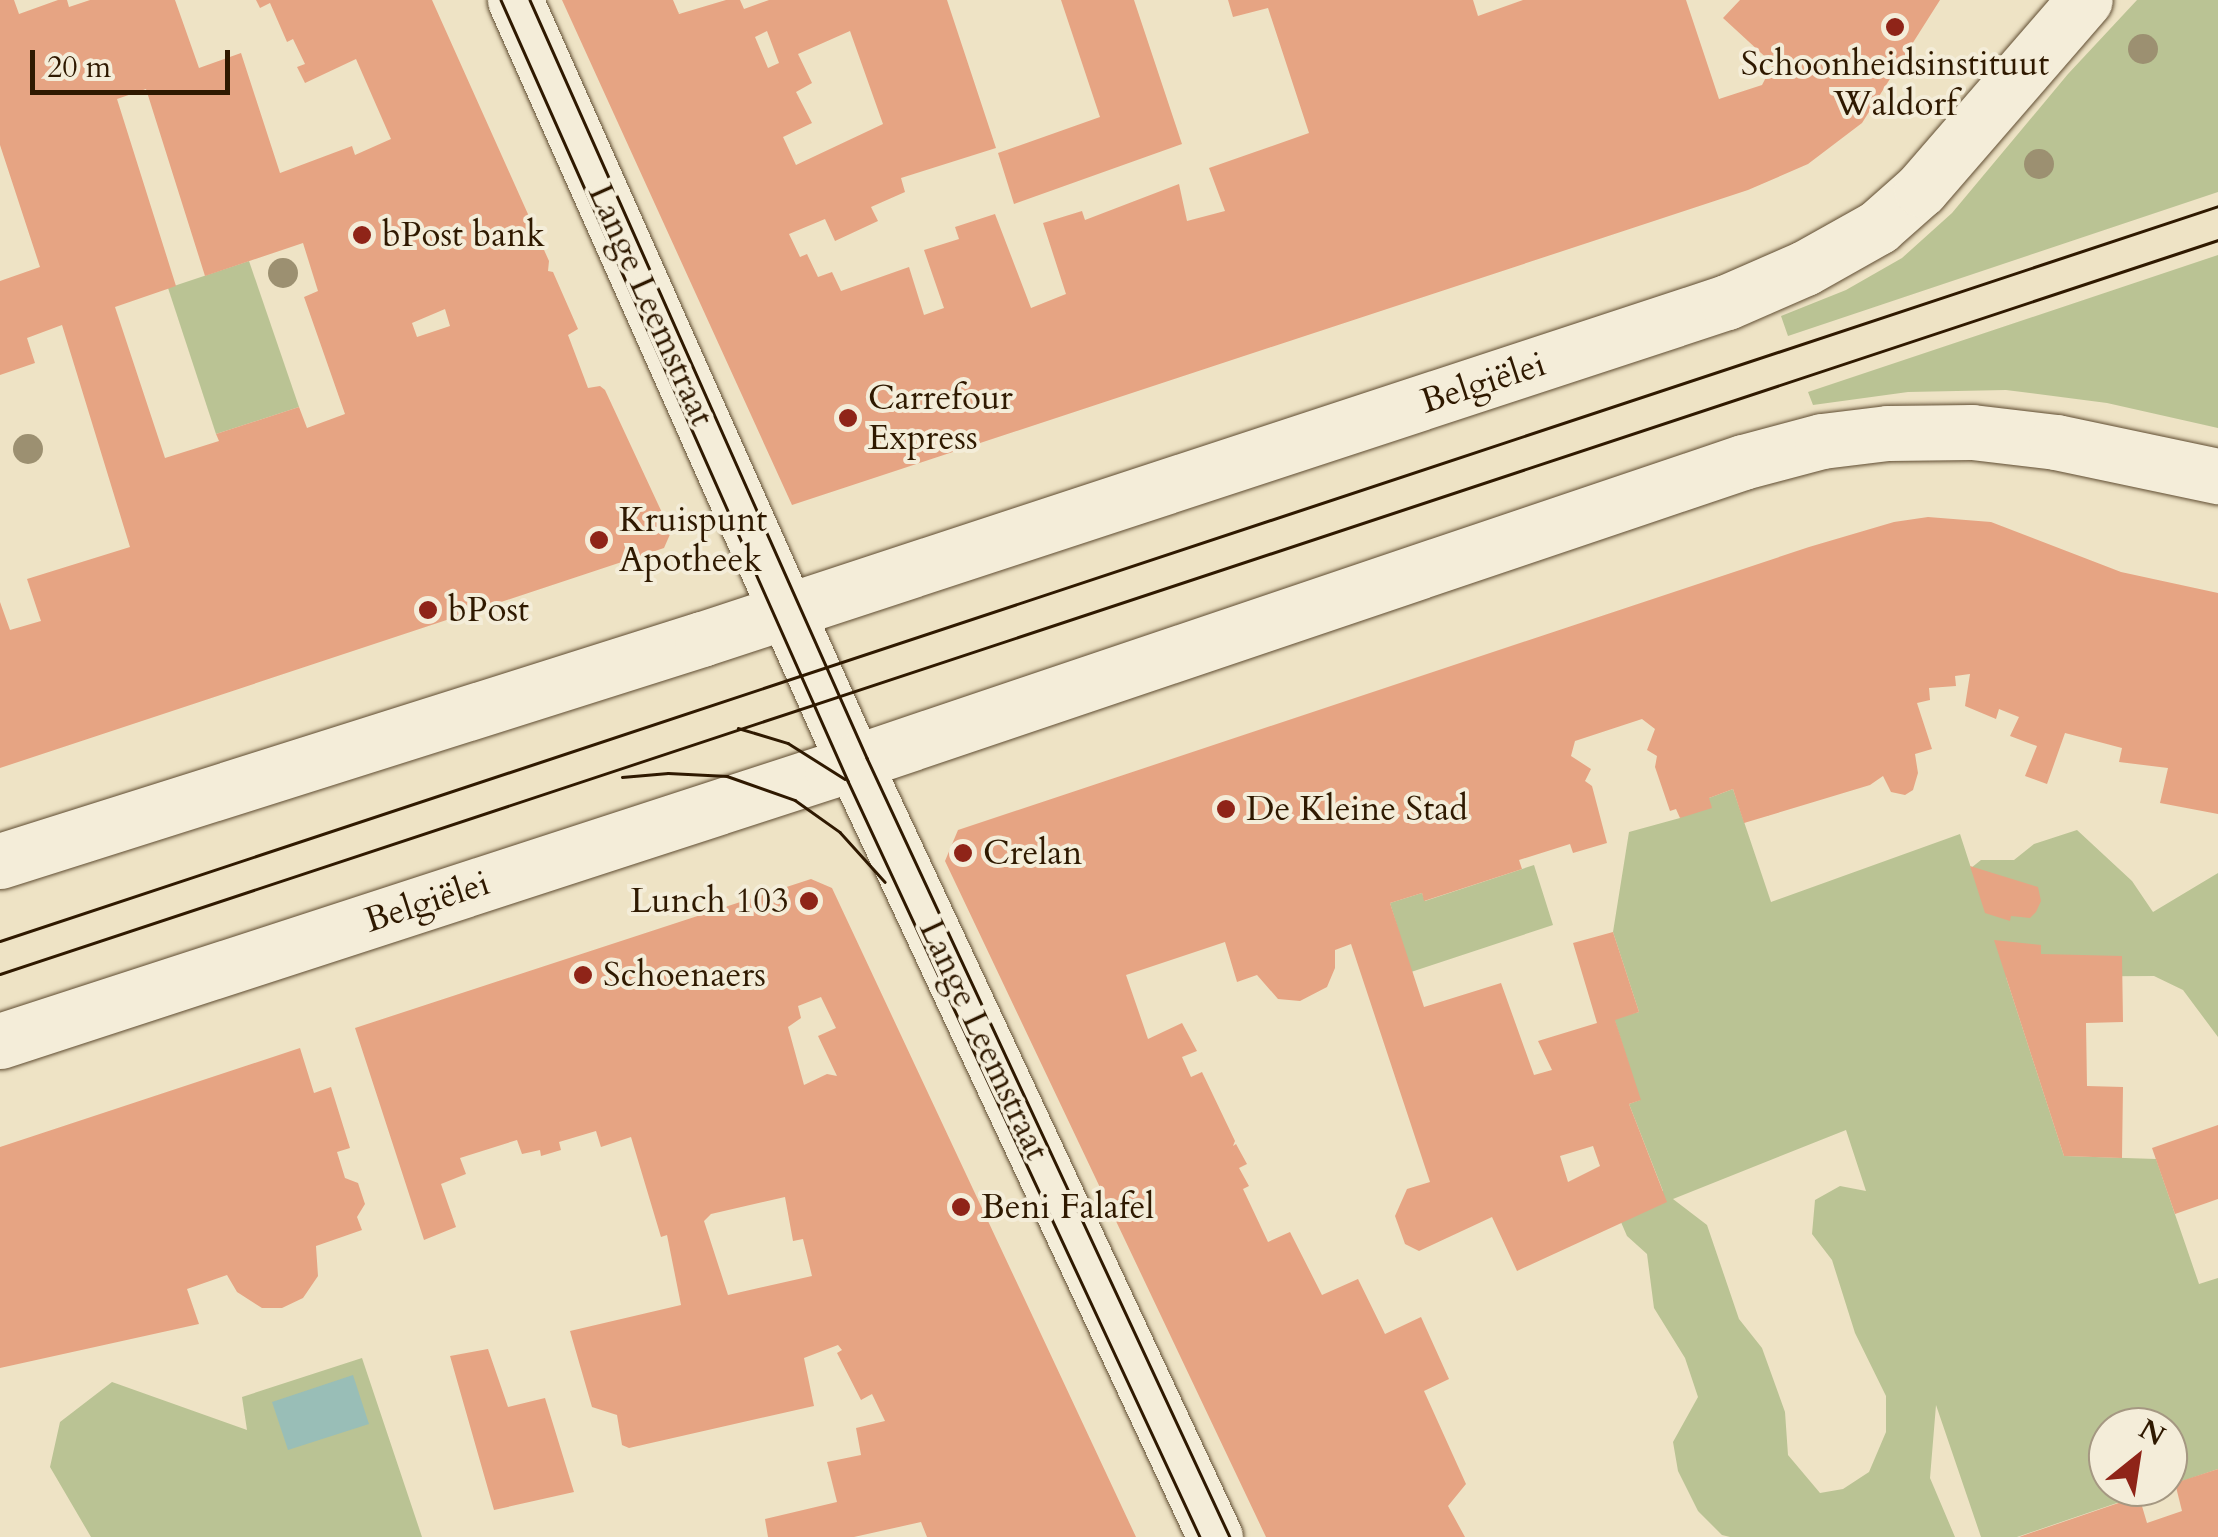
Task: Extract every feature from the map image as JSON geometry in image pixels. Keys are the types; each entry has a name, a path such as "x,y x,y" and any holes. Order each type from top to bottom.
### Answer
{"street":[{"name":"Lange Leemstraat","path":"515,0 786,610"},
{"name":"Belgiëlei","path":"0,860 786,610 1714,306 1805,268 1878,227 1921,189 2085,0"},
{"name":"Belgiëlei","path":"0,1042 854,762 1743,462 1822,442 1888,433 1972,432 2056,442 2218,476"},
{"path":"786,610 854,762"},
{"name":"Lange Leemstraat","path":"854,762 1216,1537"}],"green space":[{"path":"2137,0 2218,0 2218,192 1788,336 1781,316 1846,290 1902,258 1952,213 2068,74"},
{"path":"2218,255 2218,428 2107,403 2006,390 1908,392 1813,405 1808,392"},
{"path":"249,261 299,407 216,434 168,288"},
{"path":"1733,789 1771,902 1960,834 1971,868 1981,860 2014,860 2034,844 2077,830 2132,881 2153,912 2218,873 2218,1037 2183,990 2154,976 2006,977 2064,1156 2156,1159 2199,1284 2218,1278 2218,1469 2188,1479 2188,1407 2088,1407 2088,1507 2105,1507 2017,1537 1981,1537 1936,1405 1930,1478 1955,1537 1730,1537 1722,1535 1698,1511 1678,1471 1673,1442 1698,1397 1685,1358 1654,1308 1647,1254 1627,1236 1614,1206 1663,1191 1629,1104 1640,1100 1614,1018 1639,1012 1613,932 1629,832 1680,818 1709,798","holes":["1846,1130 1866,1191 1840,1186 1815,1200 1812,1234 1832,1260 1855,1333 1886,1396 1886,1432 1869,1472 1843,1489 1820,1493 1788,1455 1785,1412 1762,1348 1739,1319 1707,1225 1673,1199"]},
{"path":"1534,865 1553,925 1411,972 1390,903 1422,893 1425,901"},
{"path":"362,1358 422,1537 91,1537 50,1467 60,1422 112,1382 247,1430 242,1397"}],"water":[{"path":"353,1375 369,1424 288,1450 272,1402"}],"building":[{"path":"0,0 14,0 19,14 58,0 67,0 69,7 90,0 175,0 199,68 241,53 280,173 352,146 355,155 391,139 356,59 305,83 297,67 305,64 293,39 287,42 270,3 260,8 256,0 432,0 549,261 548,271 553,272 578,329 568,335 588,388 600,386 605,390 671,532 664,548 0,768 0,602 10,630 41,621 27,579 130,547 62,325 27,338 35,363 0,375 0,281 40,267 0,145","holes":["146,89 205,276 303,243 318,291 304,297 345,414 307,428 299,407 216,434 219,441 165,458 115,307 176,286 117,99","445,309 450,326 417,337 412,323"]},
{"path":"562,0 673,0 679,14 726,0 740,0 744,9 769,0 947,0 996,148 901,178 905,192 871,207 878,221 835,241 825,219 789,234 800,257 807,254 818,277 832,272 841,291 909,267 924,315 944,308 924,250 959,239 955,227 995,214 1031,308 1066,294 1043,223 1082,211 1085,220 1179,184 1187,221 1225,211 1209,168 1309,133 1268,8 1233,17 1228,0 1473,0 1478,16 1523,0 1686,0 1719,99 1762,85 1773,64 1723,18 1740,0 1940,0 1862,123 1808,164 1748,190 792,505","holes":["767,31 779,63 768,68 755,37","850,31 883,124 796,165 783,137 812,123 796,92 812,83 798,54"]},
{"path":"1061,0 1134,0 1182,144 1014,204 998,153 1100,117"},
{"path":"1928,517 1991,522 2121,572 2218,593 2218,814 2160,803 2168,768 2119,762 2122,748 2065,733 2047,784 2025,776 2037,746 2010,736 2019,717 1999,709 1996,719 1965,706 1970,674 1955,676 1956,686 1929,688 1930,700 1917,703 1932,749 1915,754 1918,773 1913,790 1905,795 1891,792 1883,776 1870,785 1744,823 1733,789 1709,798 1712,808 1680,818 1676,809 1670,811 1655,767 1657,756 1647,750 1655,729 1642,719 1575,741 1571,756 1591,769 1585,781 1592,786 1607,843 1573,853 1570,844 1519,860 1522,869 1424,901 1422,893 1390,903 1424,1007 1501,983 1534,1075 1552,1070 1538,1041 1597,1023 1573,943 1613,932 1639,1012 1615,1020 1641,1100 1629,1104 1667,1202 1517,1271 1492,1217 1419,1251 1405,1244 1395,1216 1407,1189 1430,1182 1351,944 1335,950 1335,968 1327,987 1300,1001 1278,999 1257,975 1237,982 1225,942 1126,975 1148,1039 1182,1023 1197,1051 1182,1057 1191,1077 1202,1072 1235,1141 1233,1146 1236,1144 1247,1164 1239,1168 1249,1186 1243,1189 1268,1242 1290,1232 1322,1295 1358,1279 1385,1334 1421,1317 1449,1379 1424,1391 1466,1484 1448,1506 1465,1537 1266,1537 945,861 958,830 1894,522","holes":["1593,1146 1600,1166 1568,1182 1560,1156"]},
{"path":"1970,866 2038,887 2041,901 2036,912 2030,918 2011,916 2010,921 1985,913"},
{"path":"811,879 832,888 1136,1537 927,1537 921,1522 854,1537 768,1537 765,1519 837,1502 827,1462 861,1455 856,1428 885,1421 872,1394 861,1400 837,1353 842,1350 838,1345 804,1358 814,1406 629,1448 622,1445 617,1415 592,1407 570,1331 681,1305 667,1235 661,1237 631,1137 601,1147 596,1131 559,1142 561,1150 541,1156 540,1150 522,1154 517,1140 460,1158 466,1174 441,1184 456,1227 424,1240 355,1028","holes":["821,997 836,1028 818,1036 837,1076 827,1074 804,1085 788,1027 801,1018 798,1006","785,1197 793,1241 803,1239 812,1276 728,1295 704,1221 711,1214"]},
{"path":"1994,940 2041,945 2041,954 2122,956 2123,1022 2086,1023 2087,1086 2123,1087 2122,1158 2064,1156"},
{"path":"300,1048 314,1093 331,1087 350,1148 337,1152 345,1178 358,1183 365,1204 357,1217 362,1230 316,1246 318,1276 303,1298 282,1308 262,1308 237,1292 227,1275 187,1289 199,1324 0,1368 0,1147"},
{"path":"2218,1125 2218,1199 2175,1214 2152,1148"},
{"path":"488,1349 508,1407 545,1398 574,1492 494,1510 450,1356"},
{"path":"2218,1469 2218,1537 2019,1537 2107,1507 2142,1507 2147,1523 2182,1511 2181,1507 2188,1507 2188,1479"}],"tram line":[{"path":"501,0 848,781 1200,1537"},
{"path":"530,0 867,758 1230,1537"},
{"path":"0,941 2218,206"},
{"path":"0,974 2218,240"},
{"path":"738,728 788,743 845,779"},
{"path":"622,777 668,773 727,776 795,800 840,832 885,882"}],"place":[{"name":"Schoonheidsinstituut Waldorf","path":"1895,27"},
{"name":"bPost bank","path":"362,235"},
{"name":"Carrefour Express","path":"848,418"},
{"name":"Kruispunt Apotheek","path":"599,540"},
{"name":"bPost","path":"428,610"},
{"name":"De Kleine Stad","path":"1226,809"},
{"name":"Crelan","path":"963,853"},
{"name":"Lunch 103","path":"809,901"},
{"name":"Schoenaers","path":"583,975"},
{"name":"Beni Falafel","path":"961,1207"}]}
